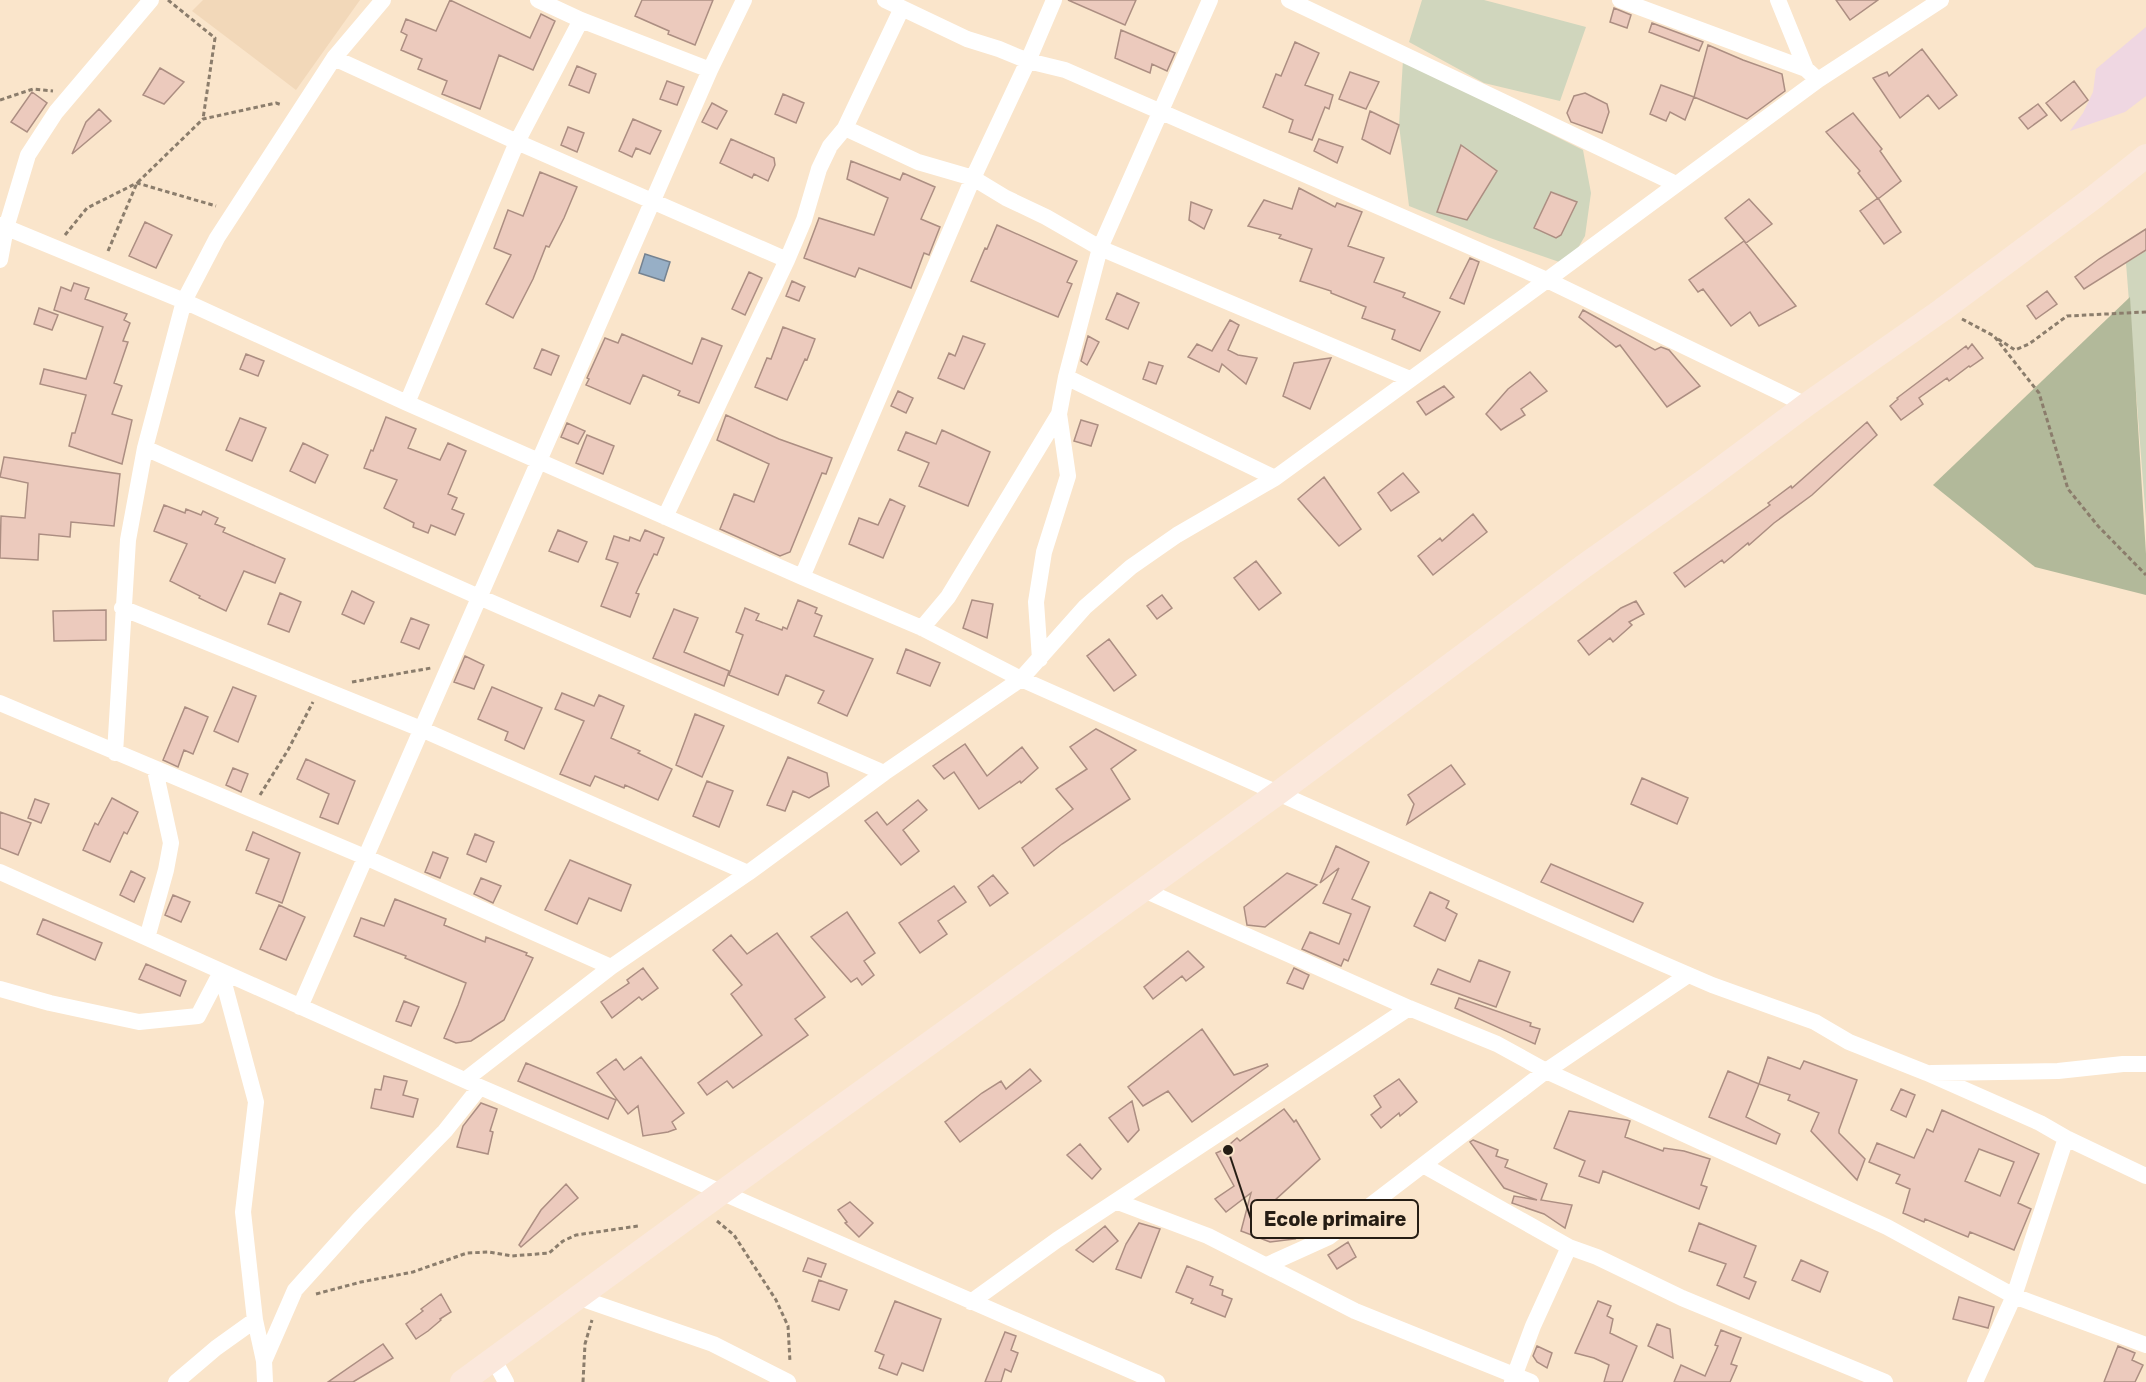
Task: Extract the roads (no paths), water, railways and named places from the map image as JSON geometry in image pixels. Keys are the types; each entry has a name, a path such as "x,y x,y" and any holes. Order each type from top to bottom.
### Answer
{"street":[{"path":"0,260 3,226 28,155 56,112 152,0"},
{"path":"115,753 122,608 128,540 145,448 184,301 217,238 298,112 334,58 383,0"},
{"path":"538,0 581,20 710,70"},
{"path":"300,1007 652,200 744,0"},
{"path":"885,0 967,39 1028,61 1065,70 1160,110 1547,280 1806,405"},
{"path":"802,577 973,178 1054,0"},
{"path":"1040,659 1036,602 1044,552 1068,476 1059,414 1066,377 1100,248 1210,0"},
{"path":"1289,0 1676,184"},
{"path":"1620,0 1812,74"},
{"path":"1778,0 1812,74"},
{"path":"264,1361 295,1290 359,1219 445,1131 473,1083 611,967 748,873 884,773 1021,679 1084,607 1131,567 1177,535 1275,478 1676,184 1812,74 1941,0"},
{"path":"665,517 787,260 804,220 819,169 830,146 845,128 902,8"},
{"path":"407,403 517,142 581,20"},
{"path":"334,58 517,142 787,260"},
{"path":"845,128 918,162 973,178 1100,248 1410,378"},
{"path":"462,1382 587,1301 671,1229 1278,793 1806,405 1942,310 2146,156"},
{"path":"3,226 184,301 407,403 922,628 1021,679 1688,975 1815,1022 1849,1042 1927,1073 2040,1123 2146,1176"},
{"path":"1066,377 1275,478"},
{"path":"922,628 948,597 1059,414"},
{"path":"145,448 479,597 884,773"},
{"path":"122,608 421,729 748,873"},
{"path":"0,704 365,857 611,967"},
{"path":"147,938 171,843 155,770"},
{"path":"0,872 721,1193 1157,1382"},
{"path":"1144,890 1409,1008 1497,1044 1546,1071 1887,1227 2014,1296 2146,1345"},
{"path":"0,989 139,1022 198,1016 221,972"},
{"path":"221,972 256,1102 243,1212 255,1320 264,1361 264,1382"},
{"path":"1267,1265 1329,1237 1546,1071 1688,975"},
{"path":"971,1302 1057,1240 1118,1202 1409,1008"},
{"path":"1927,1073 2058,1071 2123,1064 2146,1064"},
{"path":"1975,1382 2014,1296 2066,1138"},
{"path":"1423,1165 1569,1247 1597,1257 1683,1299 1885,1382"},
{"path":"1118,1202 1208,1236 1355,1311 1513,1379 1532,1382"},
{"path":"1513,1379 1533,1326 1569,1247"},
{"path":"587,1301 713,1344 789,1377"},
{"path":"176,1382 216,1348 255,1320"},
{"path":"494,1360 506,1382"}],"water":[{"path":"645,254 670,262 664,281 639,273"}],"place":[{"name":"Ecole primaire","path":"1228,1150"}]}
